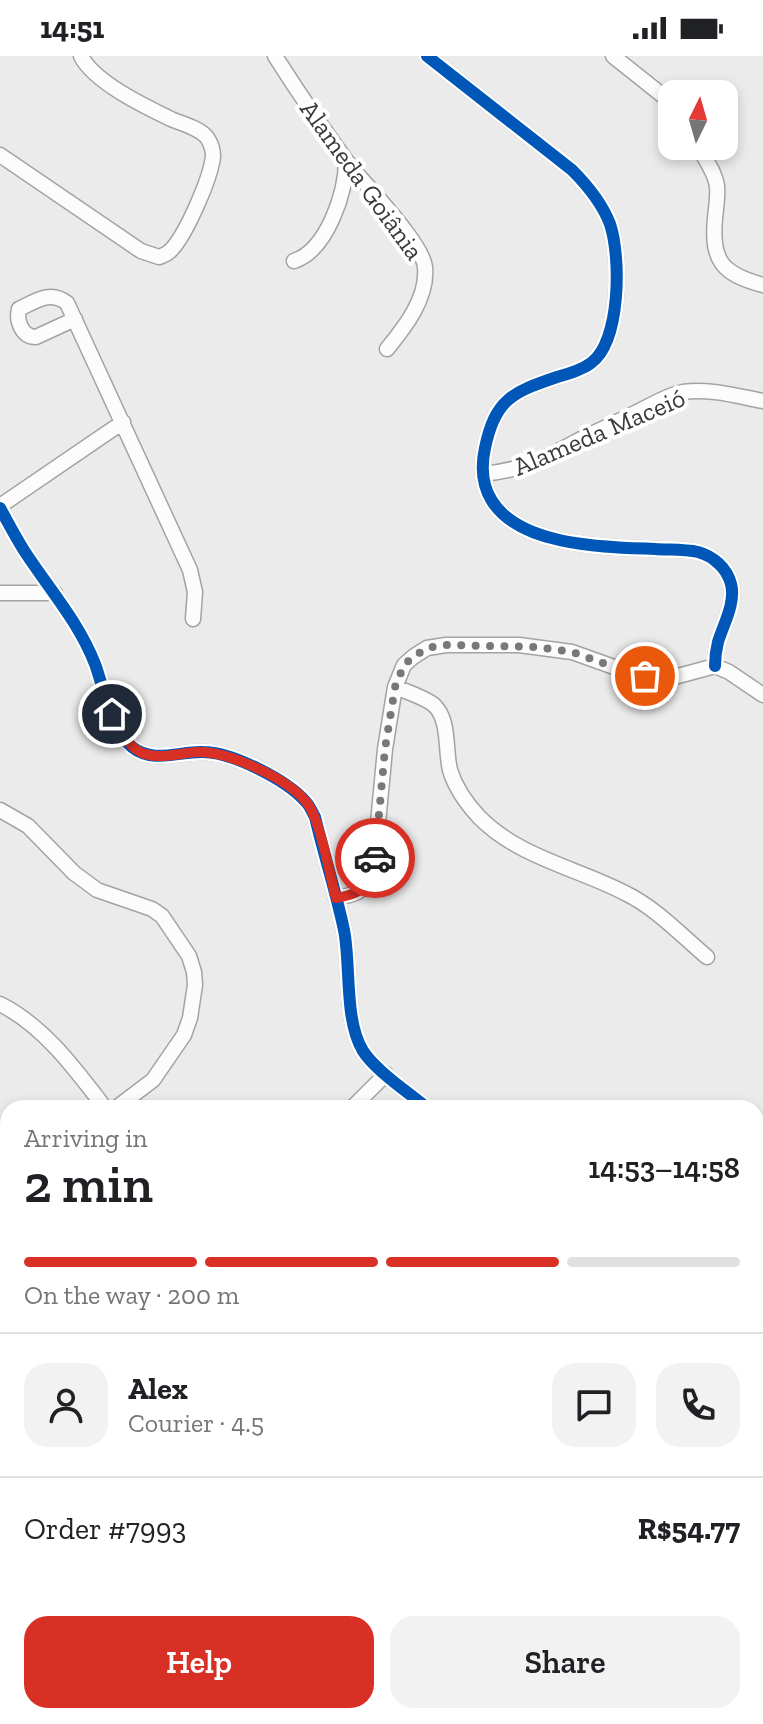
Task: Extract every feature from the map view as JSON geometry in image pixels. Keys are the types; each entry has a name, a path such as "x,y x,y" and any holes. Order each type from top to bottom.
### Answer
{"street":[{"path":"0,155 141,251 159,257 169,252 181,237 205,186 213,156 210,143 200,132 114,88 89,68 81,56"},
{"name":"Alameda Goiânia","path":"275,56 346,160 411,239 423,259 425,275 418,300 403,329 387,349"},
{"path":"427,56 572,170 598,201 614,240 614,321 601,350 593,362 533,385 508,399 498,410 484,450 486,490 492,502 511,520 545,537 594,546 697,552 717,561 728,575 732,596 717,646 715,666"},
{"path":"613,56 658,92"},
{"path":"294,261 309,253 325,232 342,192 346,160"},
{"path":"705,160 717,184 714,231 717,256 726,270 763,285"},
{"path":"75,319 190,570 195,592 193,619"},
{"name":"Alameda Maceió","path":"483,474 523,468 548,458 679,393 702,391 763,401"},
{"path":"123,422 0,507 28,556 85,641 112,714 133,747 156,756 195,752 223,754 272,777 294,790 308,804 315,817 346,940 351,1007 357,1035 363,1051 417,1100"},
{"path":"0,593 55,593"},
{"path":"336,898 363,890 373,876 385,749 395,687 404,665 427,648 446,645 538,647 572,652 628,672 662,678 715,666 763,695"},
{"path":"395,687 437,709 442,718 451,772 457,786 479,817 496,832 530,851 626,893 707,957"},
{"path":"0,810 28,826 74,873 97,890 152,909 162,916 189,956 195,985 184,1035 153,1080 127,1100"},
{"path":"0,1004 45,1036 98,1100"},
{"path":"360,1100 386,1074"}],"cycle path":[{"path":"427,56 572,170 599,202 614,239 616,298 608,337 601,352 583,368 518,393 501,408 489,431 484,455 483,475 489,495 505,516 523,528 544,536 590,545 693,551 714,560 726,573 732,591 717,645 715,666"},
{"path":"0,508 23,549 81,635 95,664 113,719 132,747 158,756 203,752 229,757 273,777 309,805 315,817 344,930 350,1008 357,1038 375,1066 417,1100"}],"way so far":[{"path":"375,858 385,749 395,687 404,665 413,657 427,648 446,645 519,645 572,652 645,676"}],"route":[{"path":"112,714 127,741 140,752 156,756 195,752 223,754 294,790 308,804 315,817 336,898 363,890 373,876 375,858"}]}
